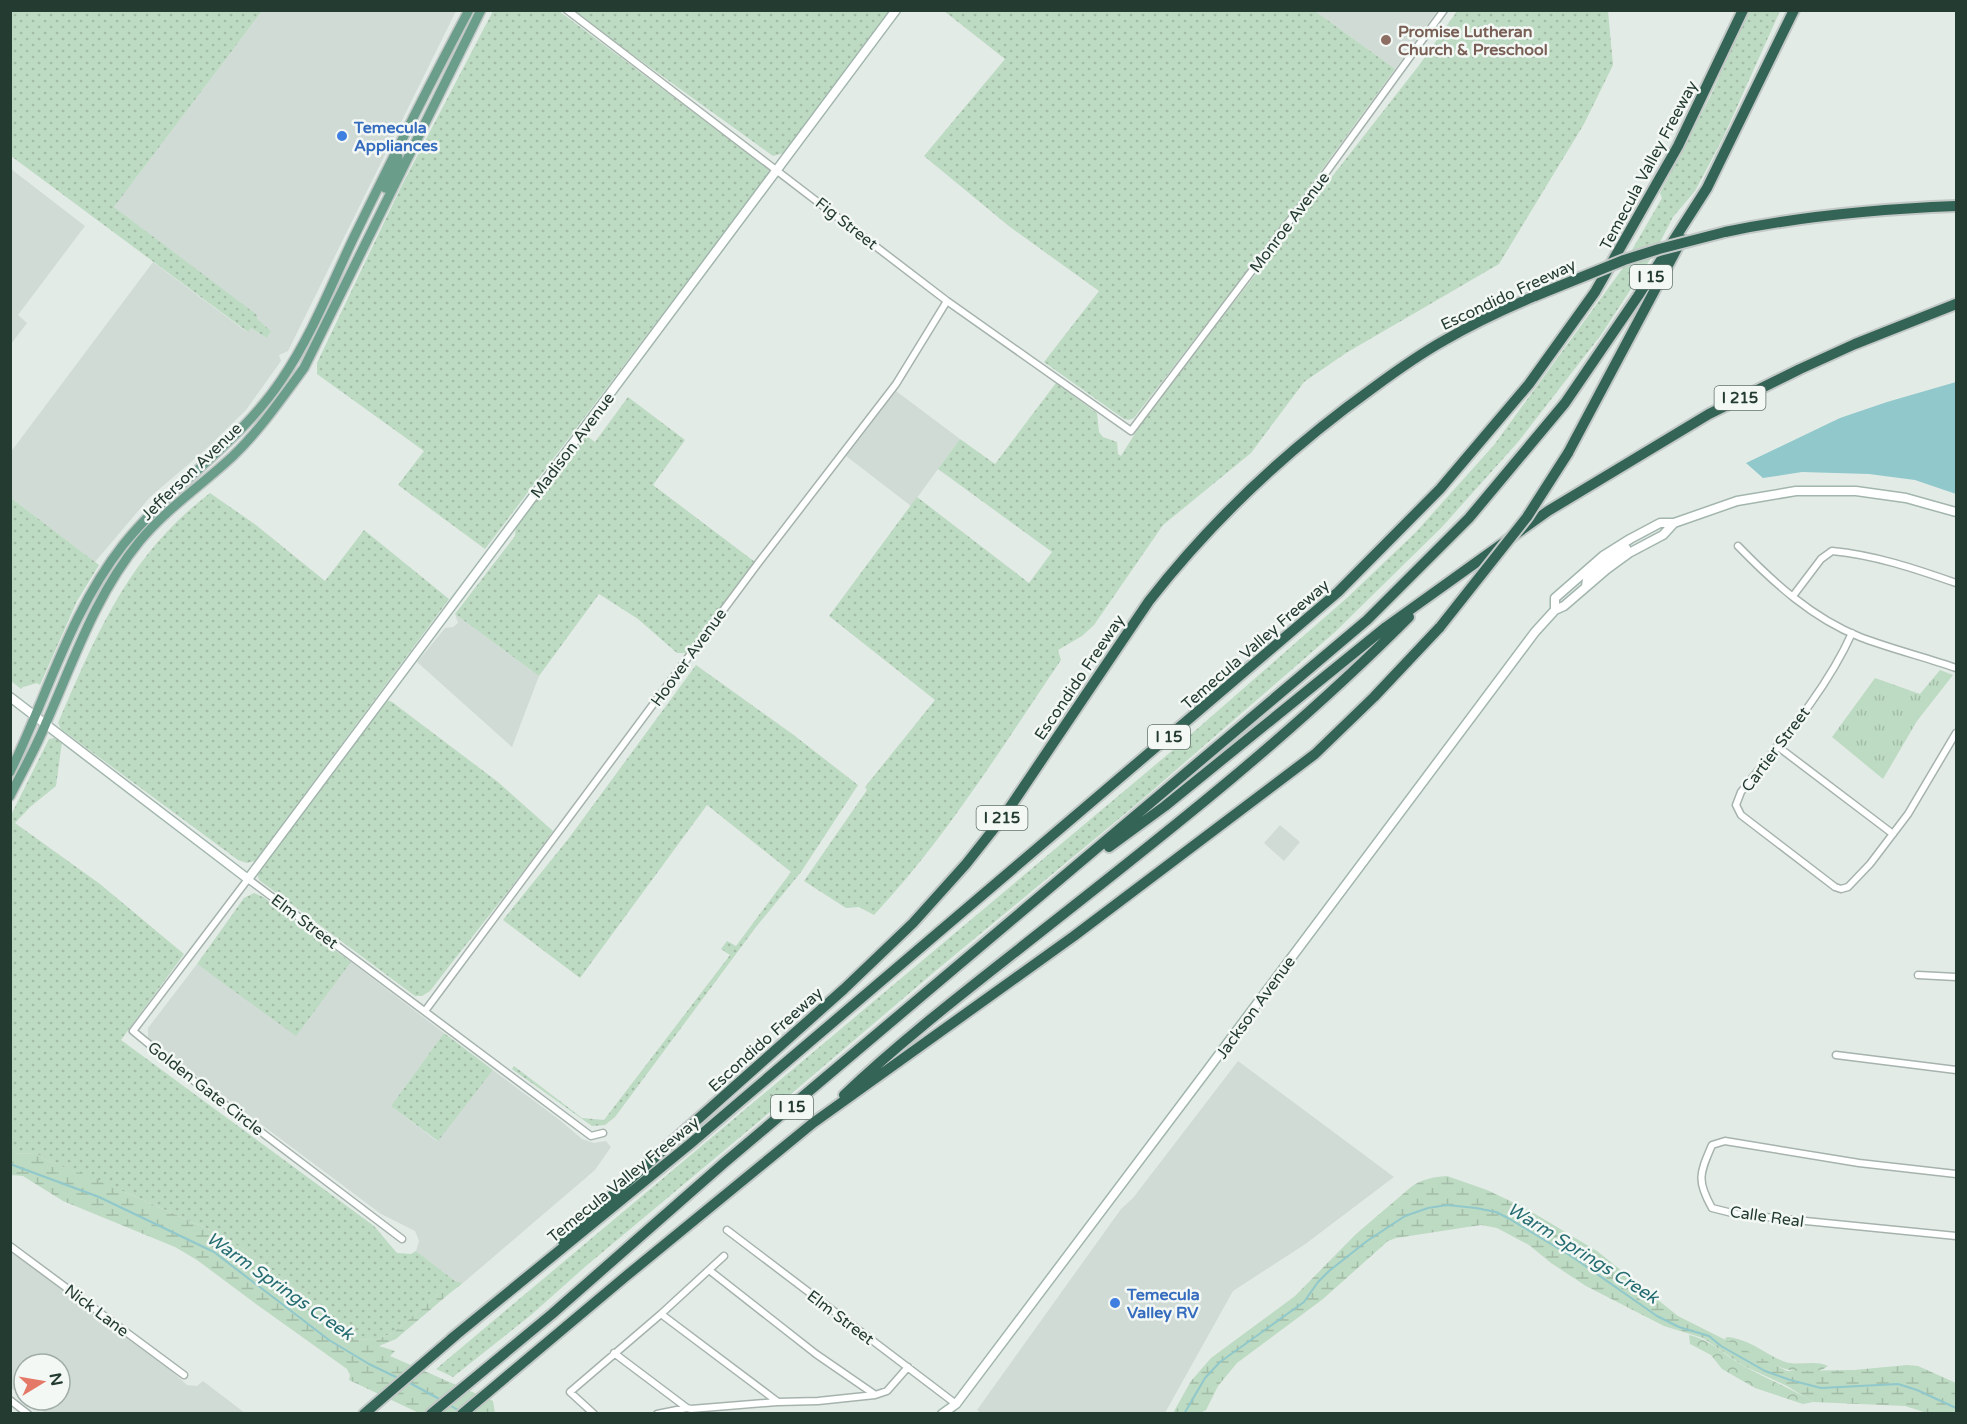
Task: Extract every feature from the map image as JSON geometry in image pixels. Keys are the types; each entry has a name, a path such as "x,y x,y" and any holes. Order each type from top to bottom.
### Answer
{"highway":[{"name":"Temecula Valley Freeway","path":"451,1339 690,1144 1329,600 1440,489 1529,384 1595,292 1678,146 1743,10"},
{"name":"I 15","path":"431,1413 552,1314 724,1163 1367,620 1469,518 1566,403 1638,296 1707,188 1794,10"},
{"path":"462,1413 813,1123 1074,936 1315,754 1374,697 1440,627 1527,517 1568,453 1660,283 1707,188"},
{"name":"Escondido Freeway","path":"366,1412 844,989 913,923 986,840 1004,816 1133,624 1173,570 1232,506 1322,426 1412,360 1473,324 1624,260 1659,249 1762,224 1833,215 1954,206"},
{"name":"I 215","path":"1434,592 1548,511 1710,414 1800,369 1956,305"},
{"path":"813,1123 889,1052 1282,737 1371,655 1434,592"},
{"path":"1034,902 1165,806 1386,627 1434,592"}],"main road":[{"name":"Jefferson Avenue","path":"10,772 71,633 95,586 111,561 151,512 243,428 281,381 304,343 395,153 469,10"},
{"name":"Jefferson Avenue","path":"10,796 46,724 84,632 124,563 140,541 177,503 233,455 280,402 304,368 481,10"},
{"name":"Madison Avenue","path":"248,879 896,10"},
{"path":"380,214 386,185 397,164 398,158 395,153"},
{"name":"Jackson Avenue","path":"1555,610 1555,598 1578,576 1603,556 1643,532 1660,522 1674,523 1737,501 1796,491 1836,490 1916,500 1956,512"},
{"path":"124,563 132,545 151,520 153,516 151,512"},
{"name":"Jackson Avenue","path":"942,1413 956,1404 1521,651 1555,610 1564,606 1629,553 1663,535 1674,523"},
{"path":"1586,586 1590,574 1636,542 1643,532"},
{"name":"Elm Street","path":"10,697 248,879"},
{"name":"Jackson Avenue","path":"954,1413 956,1404"}],"street":[{"name":"Fig Street","path":"567,10 947,301 1131,431"},
{"name":"Monroe Avenue","path":"1131,431 1322,178 1444,10"},
{"name":"Hoover Avenue","path":"425,1011 759,562 896,384 947,301"},
{"path":"1738,546 1766,575 1819,616 1852,633 1956,668"},
{"path":"1793,596 1821,559 1832,551 1855,553 1956,584"},
{"name":"Cartier Street","path":"1852,633 1841,658 1826,681 1741,792 1736,805 1741,815 1835,887 1841,889 1848,887 1870,864 1893,834"},
{"path":"1777,746 1893,834 1908,814 1956,733"},
{"name":"Elm Street","path":"248,879 591,1136 603,1133"},
{"name":"Golden Gate Circle","path":"248,879 133,1031 402,1239"},
{"path":"1918,975 1956,977"},
{"path":"1836,1055 1956,1070"},
{"name":"Calle Real","path":"1956,1174 1859,1162 1725,1141 1712,1145 1702,1167 1701,1179 1704,1193 1712,1208 1736,1214 1956,1236"},
{"name":"Elm Street","path":"727,1230 956,1404"},
{"name":"Nick Lane","path":"10,1246 184,1375"},
{"path":"594,1413 570,1392 724,1256"},
{"path":"709,1270 816,1354 875,1395"},
{"path":"661,1314 778,1402"},
{"path":"614,1353 687,1408"},
{"path":"657,1413 687,1408 818,1401 875,1395 887,1391 908,1367"},
{"path":"10,1400 28,1413"}],"shaded area":[{"path":"262,11 456,11 288,351 279,355 281,361 246,410 204,451 150,497 95,562 11,498 10,453 153,262 247,332 251,328 267,338 271,331 256,319 256,315 114,207"},
{"name":"Promise Lutheran Church & Preschool","path":"1315,11 1437,11 1395,69"},
{"path":"11,169 85,226 18,315 27,323 11,344"},
{"path":"896,391 960,439 911,506 846,456"},
{"path":"455,614 539,676 512,747 417,662 445,628 453,627 458,623"},
{"path":"1280,825 1300,842 1284,861 1264,843"},
{"path":"351,962 444,1033 391,1106 437,1141 493,1070 582,1139 594,1143 606,1141 611,1147 595,1170 463,1283 455,1281 416,1251 419,1241 415,1231 381,1214 150,1041 148,1037 148,1028 197,964 296,1035"},
{"path":"1238,1061 1394,1177 1304,1245 1233,1291 1165,1413 982,1414 977,1410 1121,1209 1133,1198"},
{"path":"10,1249 166,1366 187,1385 197,1386 203,1381 245,1413 45,1413 72,1412 72,1352 12,1352 11,1388"}],"green space":[{"path":"10,11 262,11 114,207 257,315 257,319 271,331 267,338 251,328 248,332 11,156"},
{"path":"493,11 559,11 769,169 769,173 485,549 398,485 424,451 317,374 317,363 401,187"},
{"path":"572,11 890,11 784,153 773,156"},
{"path":"944,11 1315,11 1395,69 1267,245 1134,418 1129,420 1124,419 1044,362 1099,291 1010,227 924,156 1005,59"},
{"path":"1457,11 1608,11 1613,65 1584,124 1499,264 1346,353 1304,382 1251,453 1163,525 1094,625 1082,636 1058,650 1061,660 972,791 925,855 874,915 859,907 846,908 804,881 867,790 865,787 935,700 829,616 917,497 1029,583 1052,552 938,469 960,439 995,464 1056,383 1097,413 1099,432 1103,437 1117,442 1118,454 1121,456 1149,411 1420,64"},
{"path":"1748,11 1780,11 1723,138 1695,191 1673,217 1658,246 1628,257 1662,198 1660,193 1711,95"},
{"path":"1655,252 1601,335 1518,442 1442,527 1335,632 1138,803 933,973 531,1315 453,1377 436,1369 1173,750 1348,597 1416,532 1494,445 1628,261"},
{"path":"628,397 685,440 653,485 755,562 690,651 677,653 638,619 599,594 539,676 455,614 515,536 516,526 584,434 595,442"},
{"path":"210,493 256,525 325,581 364,530 449,599 255,861 247,863 238,860 61,729 58,723 102,626 136,569 182,517"},
{"path":"11,498 99,565 77,601 40,685 37,683 21,689 11,681"},
{"path":"696,665 791,733 858,785 801,872 756,927 615,1117 605,1125 592,1126 512,1069 514,1066 582,1118 604,1120 730,955 721,949 727,941 736,946 791,872 707,805 580,978 503,920 569,838"},
{"path":"1940,670 1953,675 1917,721 1883,779 1832,737 1875,678 1920,694"},
{"path":"387,700 498,782 553,831 430,991 422,996 415,996 259,880 257,873"},
{"path":"54,738 62,742 56,786 30,807 15,823 100,884 184,954 121,1040 374,1226 397,1253 411,1254 416,1251 455,1281 463,1283 450,1293 444,1289 393,1333 375,1340 355,1339 324,1317 311,1301 261,1261 221,1235 48,1161 37,1154 11,1153 11,815 49,739"},
{"path":"254,893 263,897 351,962 296,1036 197,964 244,898"},
{"path":"444,1033 493,1070 438,1141 391,1106"},
{"path":"11,1153 37,1154 48,1161 96,1179 221,1235 261,1261 311,1301 324,1317 355,1339 375,1340 393,1333 445,1288 450,1293 396,1339 379,1346 395,1351 390,1356 493,1401 495,1413 419,1413 349,1380 350,1375 347,1369 197,1260 175,1247 63,1201 23,1176 11,1175"},
{"path":"1447,1176 1487,1190 1525,1208 1597,1251 1678,1316 1787,1371 1918,1366 1956,1383 1956,1413 1927,1413 1905,1406 1813,1402 1787,1386 1742,1365 1703,1338 1664,1326 1586,1286 1529,1245 1497,1228 1481,1225 1388,1241 1323,1299 1237,1363 1218,1386 1206,1410 1200,1413 1173,1413 1191,1381 1211,1358 1295,1296 1356,1234 1411,1187 1428,1179"},
{"path":"1689,1335 1704,1340 1742,1365 1813,1402 1803,1404 1755,1388 1722,1369 1711,1355 1690,1344"},
{"path":"1725,1338 1754,1345 1783,1361 1819,1363 1828,1366 1817,1371 1805,1372 1777,1366 1726,1341"}],"water":[{"path":"1956,382 1956,494 1915,480 1869,474 1802,472 1763,478 1746,463 1840,418"}],"waterway":[{"name":"Warm Springs Creek","path":"10,1164 99,1197 214,1252 329,1340 400,1379"},
{"name":"Warm Springs Creek","path":"1184,1414 1205,1378 1220,1362 1304,1302 1329,1271 1367,1241 1405,1216 1428,1208 1447,1205 1496,1212 1508,1218 1574,1258 1657,1316 1679,1327 1709,1336 1721,1346 1765,1371 1821,1388 1898,1384 1956,1408"},
{"name":"Warm Springs Creek","path":"408,1382 443,1401"},
{"name":"Warm Springs Creek","path":"448,1404 461,1412"}],"place":[{"name":"Promise Lutheran Church & Preschool","path":"1386,40"},
{"name":"Temecula Appliances","path":"342,136"},
{"name":"Temecula Valley RV","path":"1115,1303"}]}
